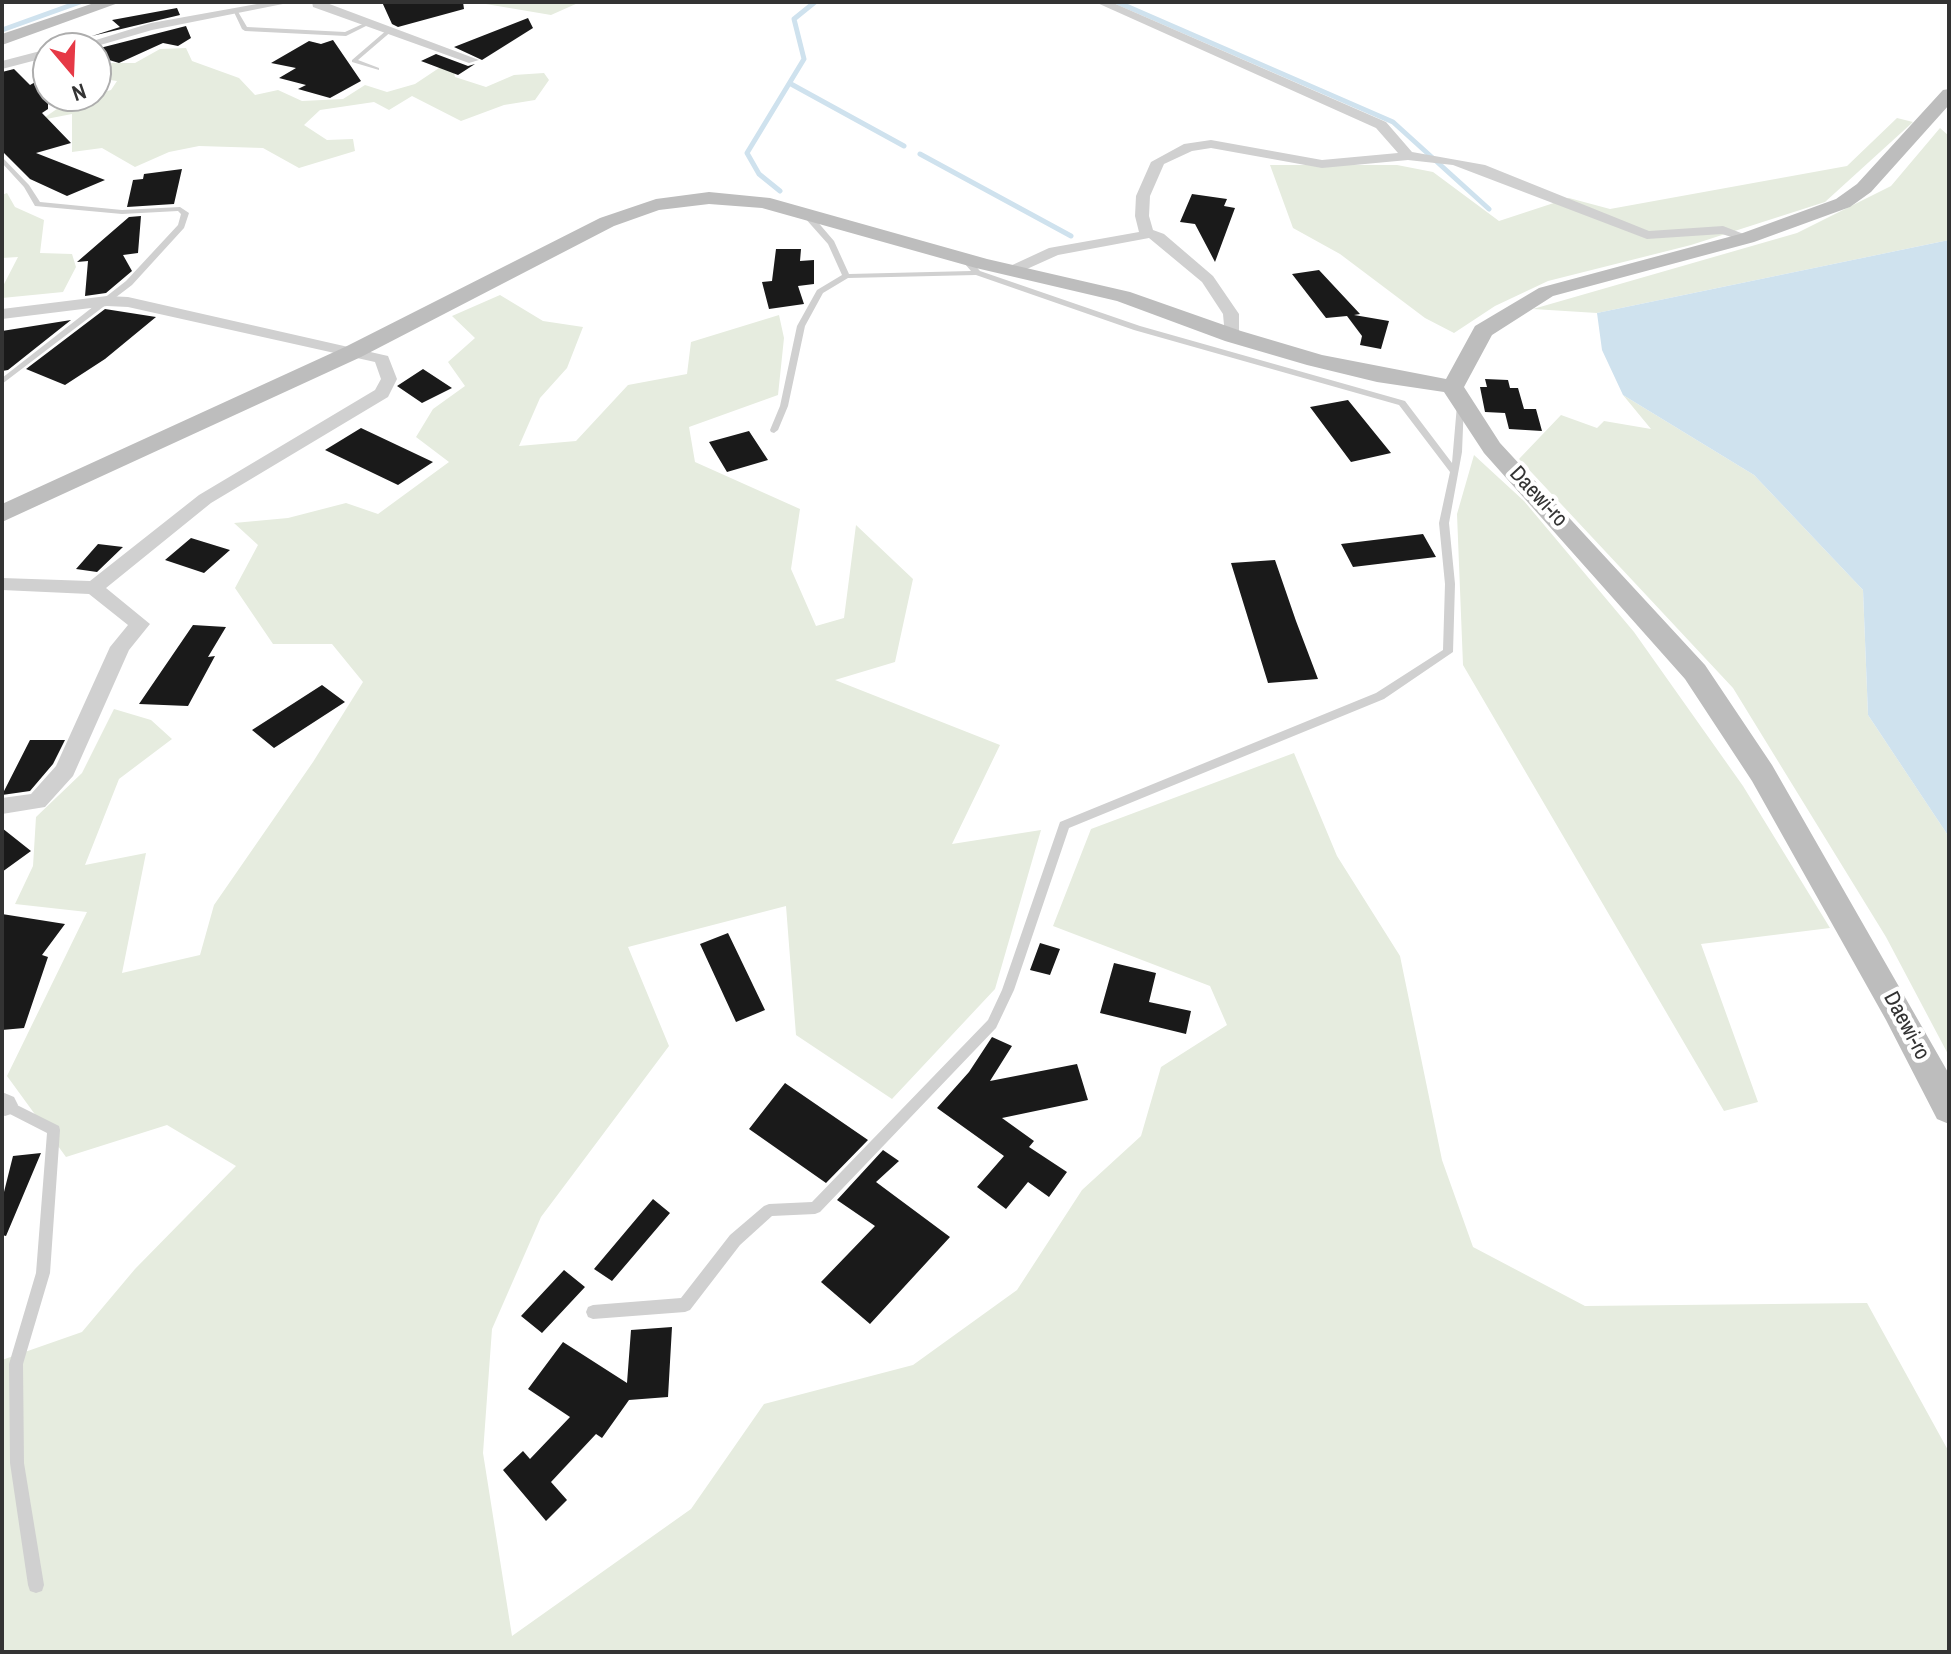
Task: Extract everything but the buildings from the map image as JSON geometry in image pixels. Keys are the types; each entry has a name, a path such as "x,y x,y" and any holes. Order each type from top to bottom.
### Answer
{"street":[{"path":"2,40 113,2"},
{"path":"112,38 151,27 287,2"},
{"path":"318,2 317,5 473,60"},
{"path":"1101,2 1381,125 1408,156"},
{"path":"2,65 32,57"},
{"path":"2,514 353,352 607,222 656,205 709,198 737,198 807,215 970,265 1013,270 1123,296 1233,336 1457,396 1483,331 1521,305 1546,292 1747,238 1820,214 1853,196 1949,94"},
{"path":"1147,233 1142,216 1143,196 1158,162 1189,147 1211,144 1322,164 1408,156 1430,159 1480,168 1647,235 1723,230 1747,238"},
{"path":"1013,270 1054,251 1141,237 1147,233"},
{"path":"1147,233 1159,237 1217,290 1231,314 1233,336"},
{"path":"2,314 107,301 128,302 382,359 389,379 382,393 205,499 94,588"},
{"name":"Daewi-ro","path":"1457,396 1492,448 1695,672 1762,773 1898,1010 1949,1108"},
{"path":"2,584 66,584 94,588 140,624 120,647 65,770 37,801 2,806"}],"lane":[{"path":"235,11 245,29 346,34 369,23"},
{"path":"377,69 354,61 390,30"},
{"path":"2,159 27,186 38,204 122,212 180,209 185,213 181,226 129,283 2,382"},
{"path":"807,215 831,243 846,276"},
{"path":"774,430 784,406 801,326 820,292 846,276 970,265 1137,328 1402,403 1454,472"},
{"path":"593,1312 685,1305 735,1240 769,1210 815,1208 992,1024 1008,990 1064,825 1380,696 1448,652 1450,584 1444,523 1454,472 1457,396"},
{"path":"3,1104 54,1130 43,1273 16,1364 17,1463 36,1585"}],"shaded area":[{"path":"474,2 575,2 578,3 551,15"},
{"path":"186,48 192,61 239,78 255,95 278,90 302,101 343,99 365,85 387,92 415,84 451,60 455,77 486,87 514,75 544,73 549,80 535,100 504,105 461,121 412,96 389,110 374,102 320,110 304,125 327,140 353,139 355,151 299,168 263,148 199,146 169,152 135,167 102,148 72,152 72,114 41,120 52,112 112,112 112,88 117,81 112,80 112,63 135,63 160,49"},
{"path":"1897,118 1913,122 1825,202 1691,245 1548,281 1495,306 1454,333 1425,318 1340,254 1293,228 1270,165 1397,165 1433,172 1499,221 1569,198 1610,209 1847,166"},
{"path":"1940,128 1949,136 1949,240 1597,313 1533,309 1797,233 1891,186"},
{"path":"7,193 15,207 44,220 40,253 72,254 76,267 63,292 2,298 2,288 18,257 2,258 2,195"},
{"path":"500,295 543,321 583,327 567,368 540,398 519,446 576,441 628,385 687,374 691,342 779,315 784,338 778,395 689,427 695,462 800,509 791,569 816,626 844,618 856,525 913,579 895,662 835,680 1000,745 952,844 1041,830 995,989 892,1099 796,1035 786,906 628,947 669,1046 541,1217 492,1329 483,1453 512,1636 691,1509 764,1404 913,1365 1017,1290 1082,1190 1141,1136 1161,1067 1227,1025 1210,986 1053,926 1091,829 1294,753 1337,856 1400,956 1442,1160 1473,1247 1585,1306 1867,1303 1949,1452 1949,1652 2,1652 2,1360 82,1332 135,1269 236,1166 167,1125 66,1157 7,1076 87,912 15,904 33,866 36,817 82,773 114,709 151,720 172,739 119,779 85,865 146,853 122,973 200,955 214,905 313,762 363,682 332,644 273,644 235,588 258,545 234,523 288,518 346,503 378,514 449,462 416,437 433,409 465,386 448,362 475,338 452,316"},
{"path":"1623,395 1754,475 1863,590 1868,715 1949,837 1949,1056 1886,937 1733,688 1519,459 1561,415 1597,428 1604,421 1651,429"},
{"path":"1474,455 1524,501 1634,632 1743,786 1830,928 1701,944 1758,1102 1724,1111 1463,665 1457,514"}],"water":[{"path":"1949,240 1949,837 1868,715 1863,590 1754,475 1623,395 1602,350 1597,313"}],"waterway":[{"path":"2,30 80,2"},
{"path":"780,191 759,174 747,153 804,59 794,19 815,2"},
{"path":"1117,2 1393,122 1489,209"},
{"path":"791,84 904,146"},
{"path":"920,154 1071,236"}]}
